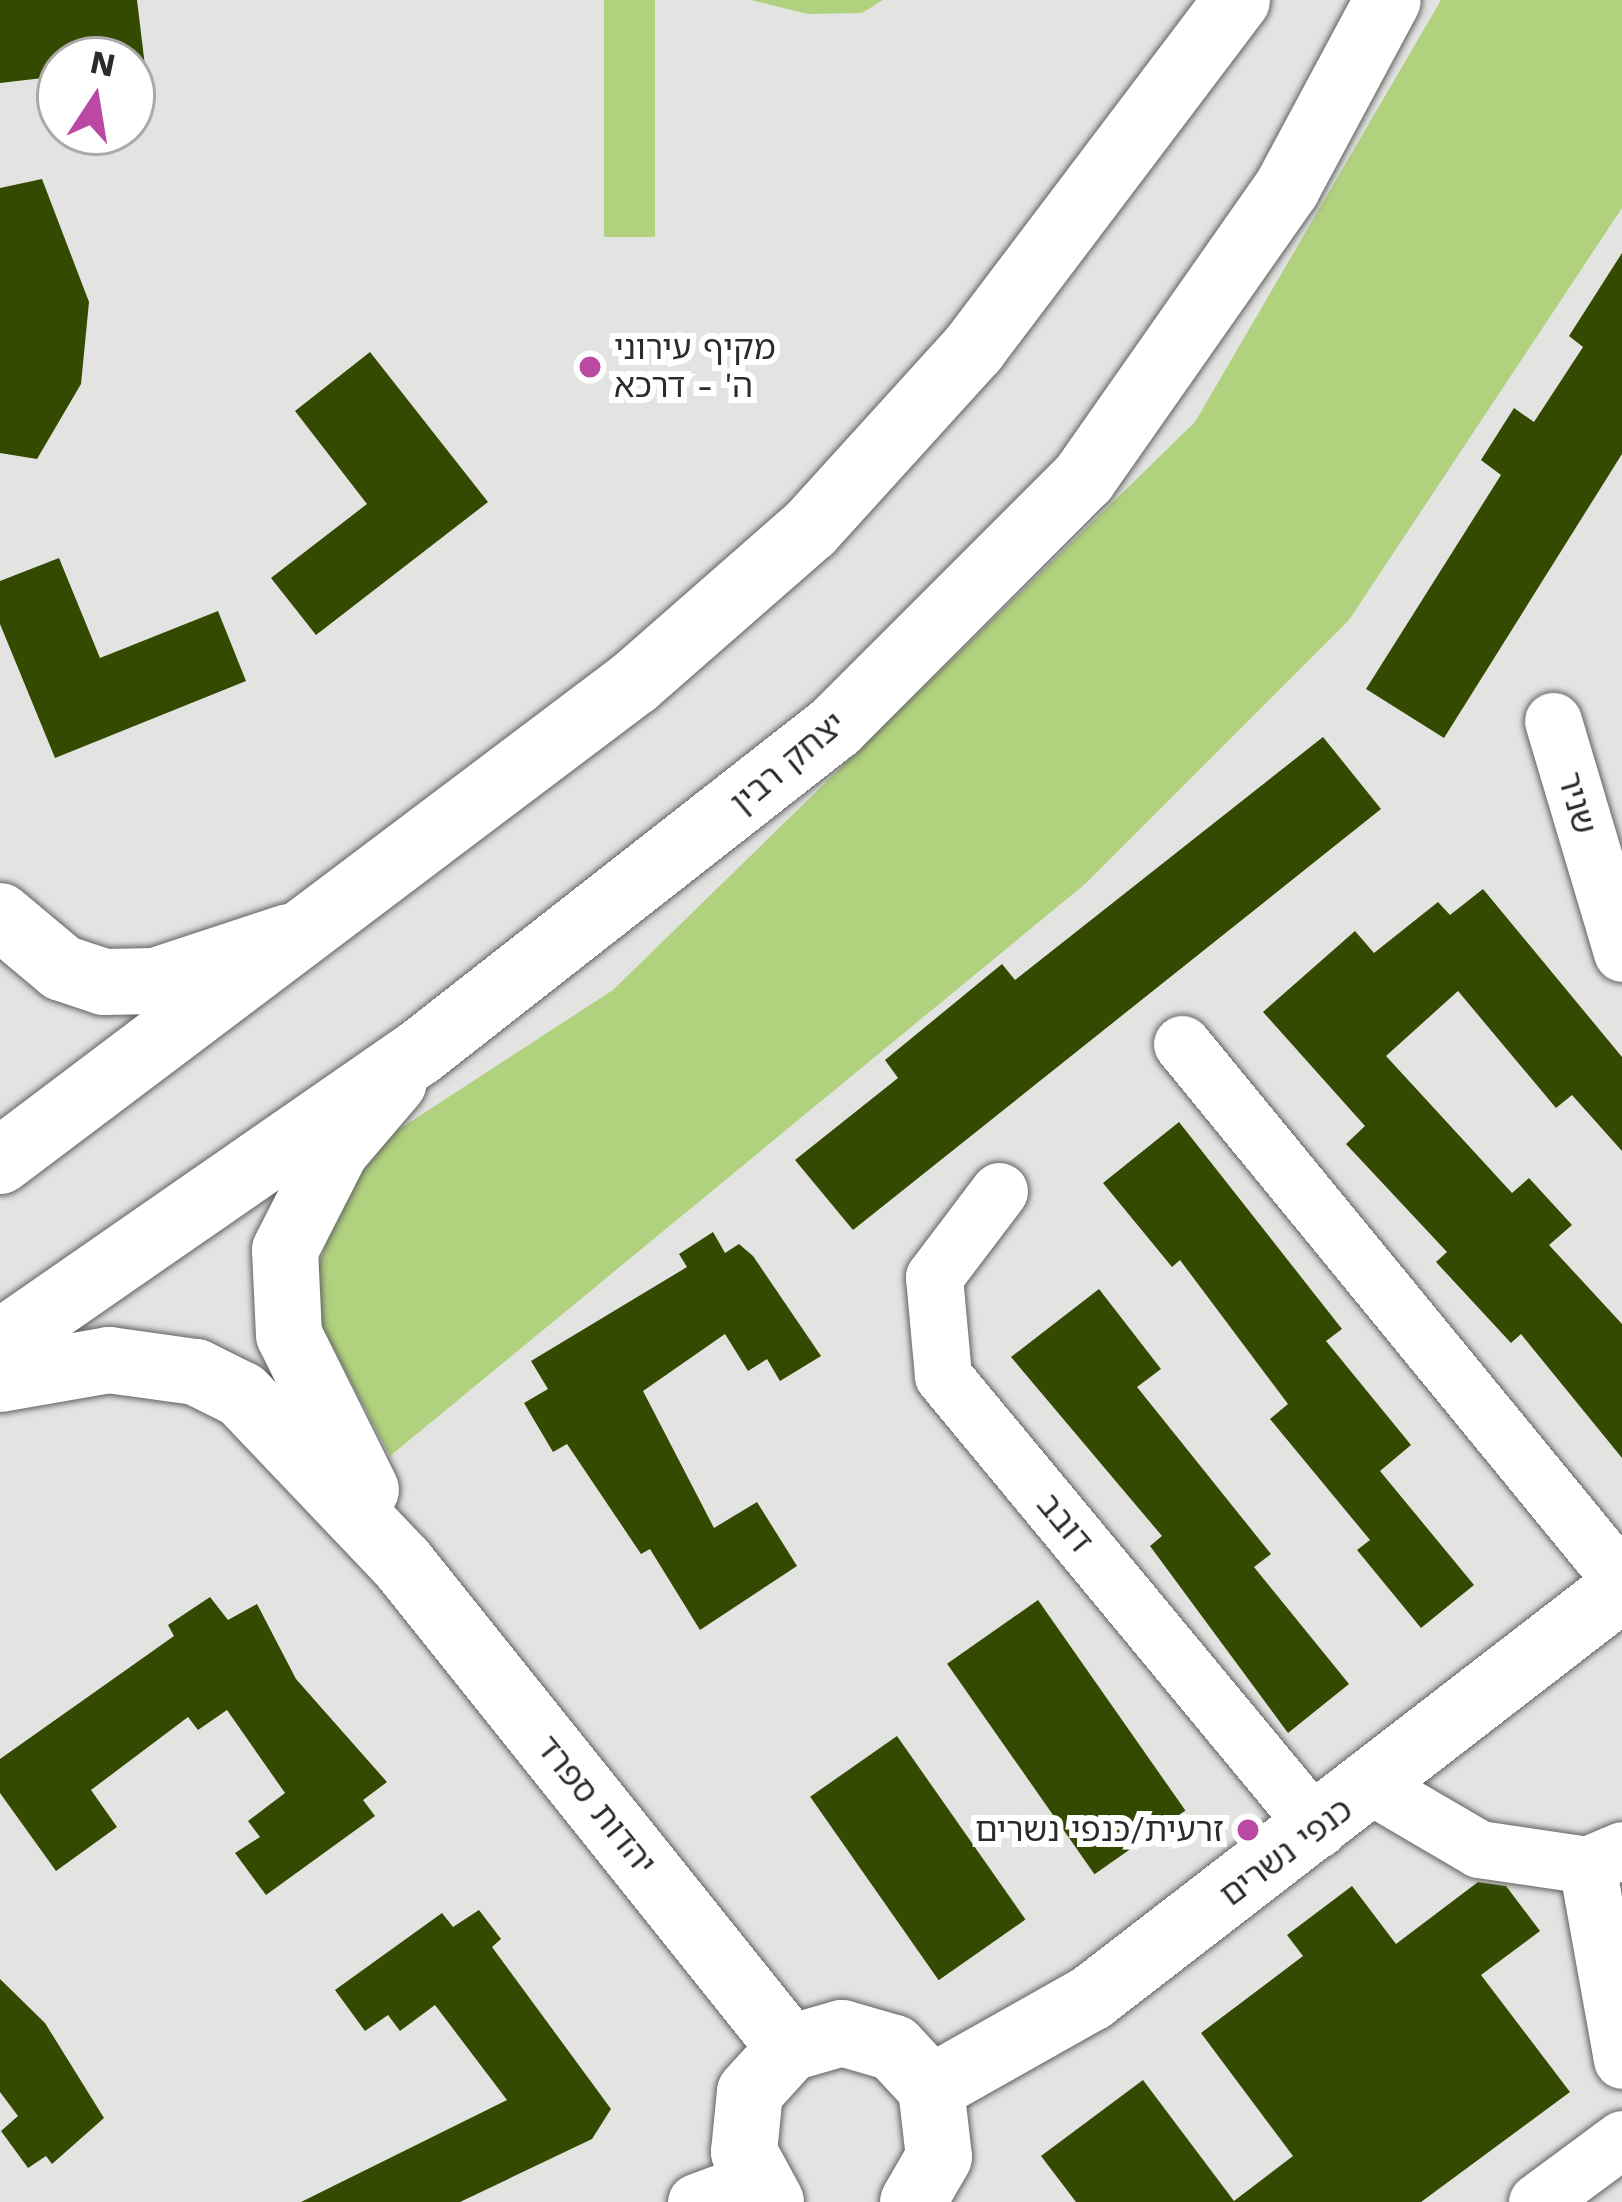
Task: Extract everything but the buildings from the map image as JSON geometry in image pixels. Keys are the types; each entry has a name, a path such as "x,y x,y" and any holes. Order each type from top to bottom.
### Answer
{"main road":[{"path":"0,1161 315,928 635,682 810,530 974,348 1237,0"},
{"name":"יצחק רבין","path":"0,1342 420,1052 835,727 1084,478 1287,188 1388,0"},
{"path":"0,916 62,968 104,982 155,981 315,928"},
{"path":"402,1563 289,1335 285,1250 336,1150 420,1052"},
{"path":"0,1379 109,1360 196,1372 295,1443 402,1563"},
{"name":"יהדות ספרד","path":"402,1563 790,2048"},
{"name":"כנפי נשרים","path":"931,2088 1091,1998 1318,1829 1622,1584"},
{"path":"740,2195 750,2092 790,2048 869,2037 931,2088 939,2157 913,2202"}],"street":[{"name":"שניר","path":"1553,721 1622,953"},
{"path":"1182,1044 1622,1584"},
{"name":"דובב","path":"999,1191 934,1277 944,1376 1318,1829"},
{"path":"1373,1786 1479,1849 1605,1857 1622,2060"},
{"path":"1537,2202 1622,2139"}],"green space":[{"path":"604,0 655,0 655,237 604,237"},
{"path":"751,0 883,0 862,13 808,14"},
{"path":"1441,0 1622,0 1622,208 1349,620 1085,884 390,1456 307,1298 358,1156 613,990 1195,422"}],"place":[{"name":"מקיף עירוני ה' - דרכא","path":"590,367"},
{"name":"זרעית/כנפי נשרים","path":"1248,1830"}]}
